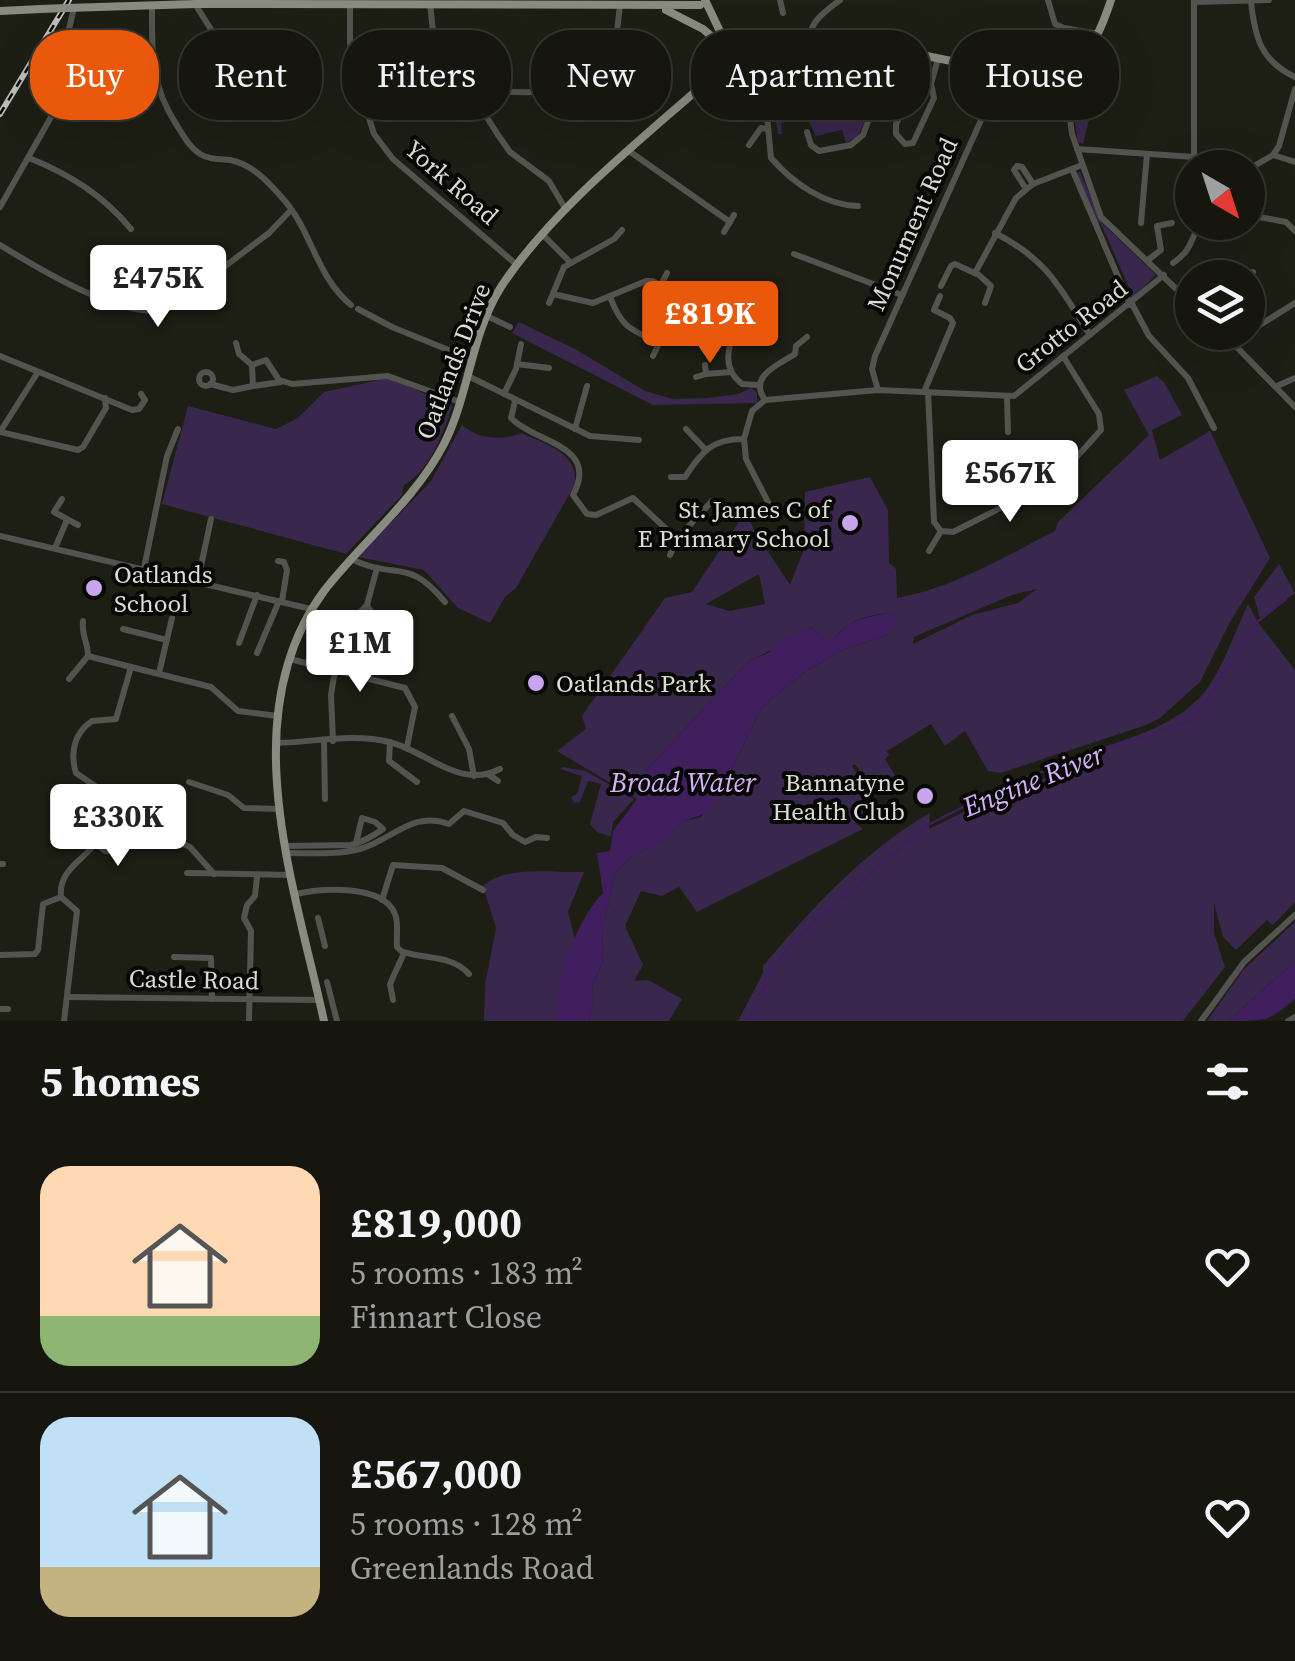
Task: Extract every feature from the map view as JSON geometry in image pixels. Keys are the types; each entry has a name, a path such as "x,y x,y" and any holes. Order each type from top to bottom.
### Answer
{"main road":[{"path":"1101,30 1111,0"},
{"path":"0,11 39,6 195,4 701,4 720,30"},
{"path":"690,21 701,4"},
{"path":"658,7 705,30"},
{"path":"700,26 712,15"},
{"path":"930,58 950,63"},
{"name":"Oatlands Drive","path":"324,1021 279,809 278,716 290,659 311,608 350,558 428,472 449,435 487,316 501,287 543,235 691,96"}],"street":[{"path":"780,0 784,13"},
{"path":"811,30 840,0"},
{"path":"1048,0 1055,24 1071,30"},
{"path":"1194,150 1194,1 1269,0"},
{"path":"1251,2 1255,29 1268,60 1295,76"},
{"name":"York Road","path":"343,3 356,76 374,134 393,159 518,266"},
{"path":"195,4 211,30"},
{"path":"417,4 435,30"},
{"path":"429,20 430,4"},
{"path":"617,30 620,4"},
{"path":"150,6 157,88 189,144 202,156 250,166 292,210 315,259 337,293 355,307 392,327 473,360"},
{"path":"0,207 72,80 70,8"},
{"path":"934,71 926,82 914,86 896,124 896,134 905,144 913,142 934,98 931,84 938,60"},
{"path":"1265,159 1273,155 1284,134 1295,89"},
{"path":"488,120 510,152 549,182 567,211"},
{"path":"767,120 768,151 778,167 832,202 858,206"},
{"path":"806,132 819,152 852,144 863,135 869,120"},
{"name":"Monument Road","path":"878,390 874,362 978,120"},
{"path":"1071,120 1082,165 1105,222 1175,287"},
{"path":"749,145 760,128 767,128"},
{"path":"1077,148 1175,156"},
{"path":"630,151 732,219 724,232"},
{"path":"1142,222 1147,154"},
{"path":"1273,155 1295,162"},
{"path":"29,158 74,178 132,228"},
{"path":"975,273 1008,206 1030,187 1082,165"},
{"path":"1072,169 1131,304 1149,336 1188,378 1214,428"},
{"path":"560,198 575,203"},
{"path":"0,245 67,284 135,311 150,313 178,302 269,234 292,210"},
{"path":"1265,218 1286,222 1295,231"},
{"path":"1148,260 1160,250 1157,226 1172,223"},
{"path":"549,303 557,278 570,262 614,239 622,230"},
{"path":"995,233 1024,248 1046,266 1090,336"},
{"path":"543,235 570,262"},
{"path":"1174,263 1188,254 1192,240"},
{"path":"794,254 902,295"},
{"path":"942,286 955,264 991,286 985,303"},
{"path":"553,294 593,303 646,281 664,286 667,273"},
{"name":"Grotto Road","path":"764,400 878,390 1014,396 1164,276"},
{"path":"724,292 737,300 741,309 728,346 731,372 742,384 758,385"},
{"path":"940,296 934,310 950,318 953,324 926,392 934,518 941,531"},
{"path":"610,297 626,328 658,344"},
{"path":"1265,322 1295,303"},
{"path":"487,316 510,327"},
{"path":"652,356 665,331"},
{"path":"758,385 765,374 790,358 796,346 808,337"},
{"path":"236,343 239,354 252,365 253,386"},
{"path":"504,394 521,344"},
{"path":"1241,350 1295,406"},
{"path":"0,356 136,410 145,400 141,394"},
{"path":"941,531 954,532 1039,491 1065,472 1097,436 1102,425 1099,414 1064,356"},
{"path":"252,365 266,360 282,382"},
{"path":"517,364 549,368"},
{"path":"696,377 706,369 731,372"},
{"path":"38,372 0,432 78,450 106,408 106,398"},
{"path":"210,384 233,390 282,382 308,385 366,376 395,377 460,402"},
{"path":"468,376 575,429 607,439 638,440"},
{"path":"1277,386 1295,378"},
{"path":"758,385 764,400 752,411 744,439 746,459 769,504"},
{"path":"575,429 587,386"},
{"path":"1007,397 1008,432"},
{"path":"514,402 511,418 519,426 569,451 580,475 574,496 587,514 596,515 633,498 678,539"},
{"path":"144,568 166,456 178,429"},
{"path":"686,429 704,448"},
{"path":"671,477 685,476 704,448 725,439 744,439"},
{"path":"62,499 54,512 78,525"},
{"path":"670,555 678,539 712,501"},
{"path":"198,580 211,519"},
{"path":"55,548 67,520"},
{"path":"929,551 941,531"},
{"path":"0,536 311,608"},
{"path":"350,558 377,568 420,575 445,602"},
{"path":"257,653 280,601 287,570 284,562 278,561"},
{"path":"349,632 354,618 367,605 377,568"},
{"path":"238,643 257,595"},
{"path":"367,605 370,612 397,628"},
{"path":"158,673 172,618"},
{"path":"70,679 88,656 82,621"},
{"path":"123,629 167,640"},
{"path":"88,656 211,688 238,711 278,716"},
{"path":"290,659 400,686 410,694 415,707 407,747"},
{"path":"64,1021 77,911 61,897 60,889 74,862 96,844 98,814 98,788 76,773 72,759 86,724 116,719 130,667"},
{"path":"325,799 335,670"},
{"path":"452,716 468,748 474,776"},
{"path":"278,743 359,738 407,747 446,769 474,776 500,768"},
{"path":"390,742 389,760 414,781 419,770"},
{"path":"489,774 498,781"},
{"path":"189,782 228,795 244,808 279,809"},
{"path":"98,801 132,801 137,810 98,814"},
{"path":"286,850 328,854 362,848 421,821 433,818 450,824 464,811 504,824 524,842 547,838"},
{"path":"286,850 356,844 383,829 362,818 356,844"},
{"path":"166,837 190,847 214,874"},
{"path":"96,844 104,852 114,851 114,838"},
{"path":"382,900 393,865 442,868 484,890"},
{"path":"187,873 292,875"},
{"path":"249,1021 251,930 244,918 247,906 256,896 257,877"},
{"path":"296,894 330,888 382,900 395,914 397,947 404,953 448,959 469,974"},
{"path":"0,955 35,954 43,904 61,897"},
{"path":"1202,1021 1244,962 1295,915"},
{"path":"318,918 326,946"},
{"path":"305,936 322,932"},
{"path":"393,1000 390,984 404,953"},
{"path":"174,957 211,958 212,999"},
{"path":"326,982 337,1021"},
{"name":"Castle Road","path":"67,997 320,1000"},
{"path":"1288,1021 1295,1017"}],"shaded area":[{"path":"776,120 794,120 781,123 782,134 778,134"},
{"path":"808,120 865,120 858,136 846,143 842,130 816,136"},
{"path":"1074,120 1089,120 1083,144 1078,142"},
{"path":"1080,172 1102,223 1156,275 1130,300 1126,293 1130,290 1103,228 1100,223 1096,225 1077,173"},
{"path":"519,322 575,349 645,391 673,399 738,394 751,388 757,393 757,403 653,405 512,333"},
{"path":"1157,376 1182,415 1152,430 1160,460 1210,431 1270,558 1230,622 1200,682 1160,718 1146,725 1001,773 988,771 965,731 945,746 931,724 887,751 885,759 896,777 902,777 877,793 855,764 852,766 862,780 859,784 876,807 855,823 863,829 697,912 679,887 662,896 641,891 625,926 643,965 634,981 648,980 682,999 669,1021 589,1021 594,1003 592,988 604,959 602,932 616,872 685,821 701,817 721,792 760,711 777,694 841,651 888,635 888,613 858,620 834,639 825,639 811,627 749,661 647,769 637,799 557,751 586,729 582,716 665,598 692,592 746,511 790,585 804,549 805,492 870,477 888,510 889,563 896,569 897,598 978,570 1055,531 1058,522 1149,435 1124,390","holes":["759,574 765,604 730,611 706,604","1037,589 1018,603 972,615 913,644 914,637 1012,595"]},
{"path":"384,379 452,406 428,462 346,554 162,504 188,406 276,429 298,418 324,392"},
{"path":"462,425 483,436 498,438 521,433 540,441 567,458 575,475 574,486 516,588 505,597 490,623 458,608 424,570 358,557 431,481"},
{"path":"1279,564 1295,593 1260,618 1254,597"},
{"path":"1248,604 1295,670 1295,902 1273,925 1267,920 1236,950 1223,937 1214,903 1214,933 1225,967 1183,1021 738,1021 763,966 820,902 883,845 930,813 929,829 1011,789 1061,773 1097,756 1095,750 1155,728 1183,712 1212,681"},
{"path":"562,767 586,771 634,799 613,822 611,837 597,832 590,824 601,784 588,781 580,802 574,803 571,797 577,794 582,776"},
{"path":"584,872 568,912 575,939 562,976 557,1021 484,1021 485,985 496,928 483,886 492,879 517,873"},
{"path":"1295,922 1295,961 1228,1021 1207,1021 1244,969"}],"water":[{"name":"Broad Water","path":"888,613 898,616 888,635 841,651 808,670 760,711 721,792 706,813 685,821 665,840 632,857 616,872 602,932 604,959 592,988 594,1003 589,1021 557,1021 559,990 569,953 585,918 603,893 597,853 610,851 613,831 637,799 647,769 749,661 811,627 825,639 834,639 852,623"},
{"path":"1295,961 1295,999 1267,1018 1228,1021"}],"waterway":[{"name":"Engine River","path":"749,1021 773,968 796,938 926,826 1010,783 1187,722 1204,705 1257,622 1286,599"}],"railway":[{"path":"0,114 69,0"}],"place":[{"name":"St. James C of E Primary School","path":"850,523"},
{"name":"Oatlands School","path":"94,588"},
{"name":"Oatlands Park","path":"536,683"},
{"name":"Bannatyne Health Club","path":"925,796"}]}
